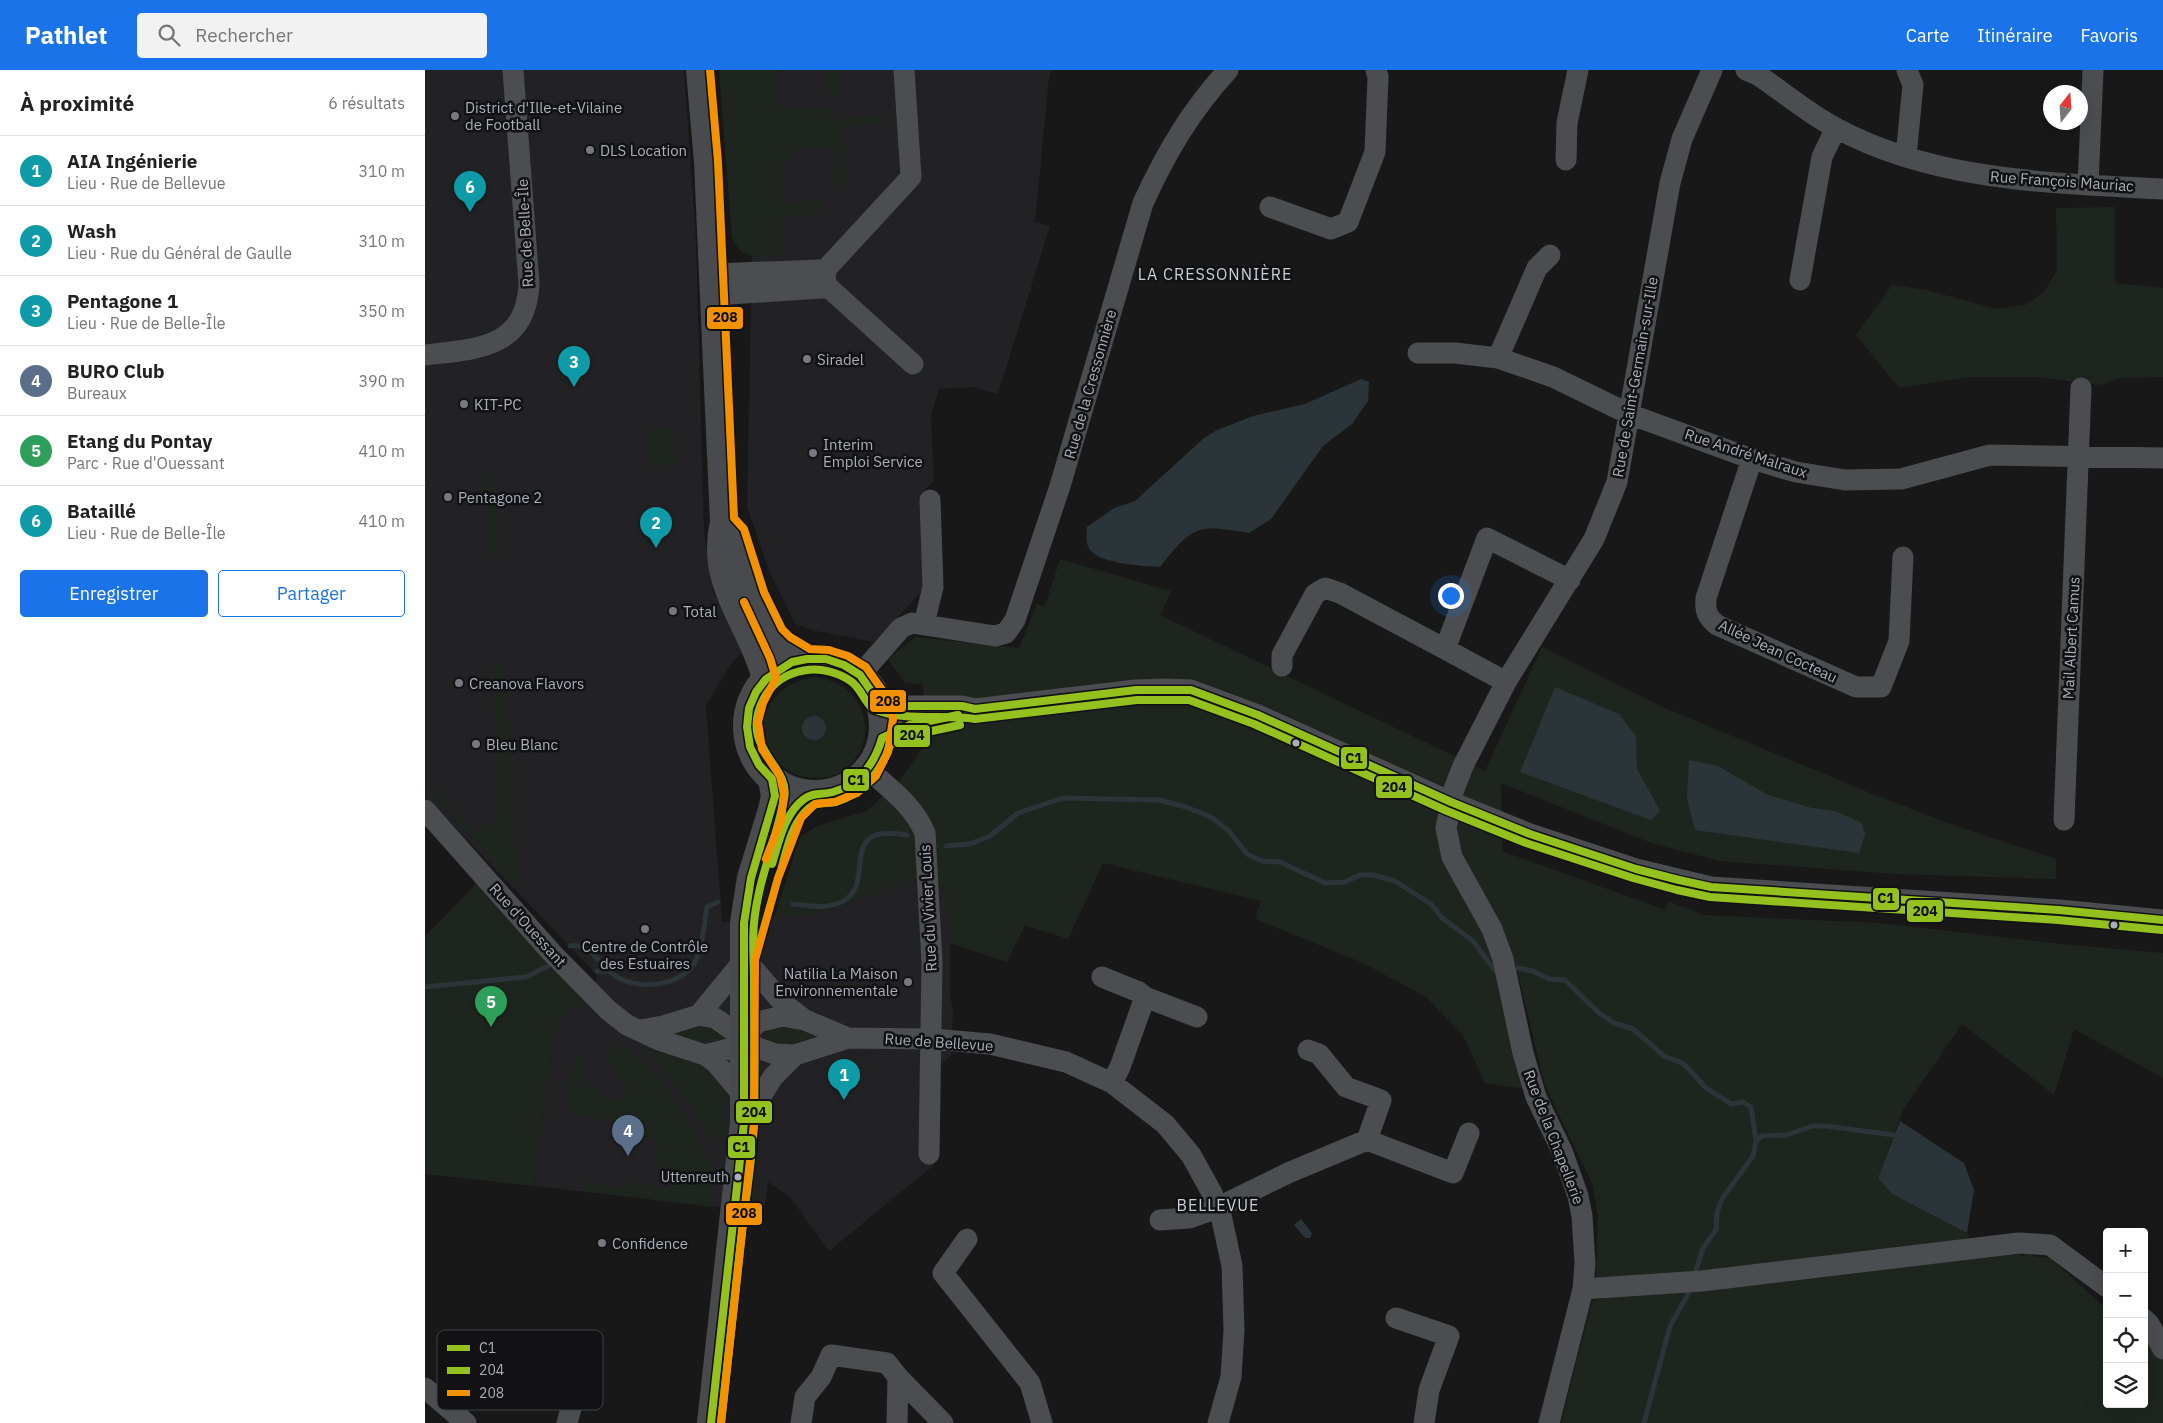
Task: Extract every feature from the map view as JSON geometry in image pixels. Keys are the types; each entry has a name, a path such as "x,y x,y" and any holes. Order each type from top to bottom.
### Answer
{"main road":[{"path":"701,70 714,284 724,522 721,536 725,585 761,662 766,679"},
{"path":"724,522 735,533 748,579 775,634 791,652 807,659"},
{"path":"807,659 826,660 844,665 860,675 871,687 878,701 883,720 879,749 868,769 852,784 832,792 811,794 797,792 772,780 754,756 750,747 747,728 749,708 756,692 766,679 792,662 807,659"},
{"path":"711,1423 726,1301 743,1124 745,1038 744,923 746,899 772,810 775,796 772,780"},
{"path":"745,959 777,846 792,812 811,794"}],"street":[{"name":"Rue de Belle-Île","path":"425,355 468,350 496,343 509,334 523,314 528,299 529,284 513,70"},
{"path":"825,278 827,268 911,177 905,70"},
{"name":"Rue de la Cressonnière","path":"860,675 901,628 913,623 995,636 1007,633 1015,620 1061,486 1143,203 1162,162 1191,113 1228,70"},
{"path":"1270,207 1331,229 1348,222 1375,152 1378,77 1376,70"},
{"path":"1566,160 1567,123 1578,70"},
{"name":"Rue de Saint-Germain-sur-Ille","path":"1451,802 1463,766 1507,682 1594,539 1617,482 1669,183 1682,139 1712,70"},
{"name":"Rue François Mauriac","path":"1746,70 1758,75 1836,128 1906,156 1971,173 2018,181 2163,188"},
{"path":"1906,156 1913,85 1907,70"},
{"path":"2088,185 2093,70"},
{"path":"1799,280 1821,157 1836,128"},
{"path":"1498,358 1537,268 1550,255"},
{"path":"714,284 820,270 827,286 913,364"},
{"name":"Rue André Malraux","path":"1418,353 1455,353 1498,358 1553,377 1629,414 1752,459 1796,472 1845,480 1901,479 1990,455 2163,458"},
{"name":"Mail Albert Camus","path":"2064,820 2081,388"},
{"name":"Allée Jean Cocteau","path":"1752,459 1706,598 1705,609 1709,618 1717,625 1855,687 1881,687 1899,641 1903,557"},
{"path":"924,624 933,587 930,500"},
{"path":"1445,649 1487,538 1570,580"},
{"path":"1283,666 1282,655 1315,594 1325,588 1340,593 1507,682"},
{"path":"878,701 907,706 962,706 975,709 1136,690 1166,688 1191,690 1258,715 1451,802 1530,834 1619,864 1711,887 2059,910 2163,920"},
{"path":"882,738 910,725 965,714 975,709"},
{"name":"Rue du Vivier Louis","path":"868,769 907,802 918,817 925,833 932,963 929,1154"},
{"name":"Rue de la Chapellerie","path":"1451,802 1446,828 1452,857 1492,928 1503,959 1523,1053 1536,1097 1562,1151 1578,1196 1585,1240 1583,1289 1549,1423"},
{"name":"Rue d'Ouessant","path":"425,810 568,970 608,1010 627,1025 659,1040 705,1055 715,1062 743,1095"},
{"path":"699,1015 745,959"},
{"name":"Rue de Bellevue","path":"745,959 783,1004 805,1020"},
{"path":"1102,977 1139,992 1145,998 1197,1017"},
{"path":"1112,1083 1120,1067 1145,998"},
{"path":"641,1030 663,1026 699,1015 715,1018 745,1038 733,1048 705,1055"},
{"name":"Rue de Bellevue","path":"848,1038 805,1020 782,1016 758,1022 745,1038 758,1048 775,1054 795,1055 848,1038 932,1039 999,1046 1066,1062 1112,1083 1165,1124 1191,1155 1218,1206 1232,1266 1234,1330 1231,1377 1218,1423"},
{"path":"1308,1050 1319,1054 1346,1087 1381,1100 1367,1140"},
{"name":"Rue de Bellevue","path":"743,1124 773,1077 795,1055"},
{"path":"1160,1220 1189,1218 1367,1140 1453,1173 1469,1133"},
{"path":"967,1239 943,1273 1029,1383 1042,1423"},
{"path":"1583,1289 1693,1282 2019,1244 2050,1245 2103,1284"},
{"path":"1396,1318 1449,1336 1429,1390 1424,1423"},
{"path":"2148,1323 2163,1349"},
{"path":"801,1423 805,1397 821,1377 831,1355 887,1363 898,1377 943,1423"},
{"path":"897,1423 898,1377"},
{"path":"425,1388 437,1398"},
{"path":"451,1410 466,1423"},
{"path":"567,1423 571,1410"}],"shaded area":[{"path":"425,70 684,70 696,240 704,532 712,589 742,652 729,667 706,705 722,922 775,915 791,917 825,911 910,880 945,888 950,943 950,997 953,1008 951,1056 940,1065 940,1148 934,1165 829,1251 790,1197 768,1182 764,1212 534,1186 544,1102 558,1019 584,1001 598,976 425,796"},
{"path":"719,70 782,70 776,78 778,109 830,108 830,119 886,116 885,124 842,127 846,187 835,184 834,146 797,148 780,166 782,203 820,201 823,213 781,217 782,253 759,257 747,255 736,245 732,237"},
{"path":"720,70 1052,70 1049,78 1035,222 1050,226 998,394 973,387 939,389 931,416 934,481 922,492 927,586 874,642 816,631 795,624 770,573 747,507 752,254"},
{"path":"827,70 839,70 840,94 829,95"},
{"path":"2115,207 2115,283 2163,288 2163,377 2120,378 2100,385 2036,377 1971,377 1899,388 1856,335 1892,285 1926,290 1997,309 2025,305 2044,292 2057,270 2056,208"},
{"path":"1361,379 1369,382 1368,401 1352,424 1323,446 1271,519 1249,533 1218,529 1197,531 1189,535 1160,567 1113,561 1096,555 1088,548 1087,527 1114,508 1135,501 1204,438 1217,430 1253,416 1305,404"},
{"path":"671,427 676,464 652,467 648,429"},
{"path":"493,471 499,556 489,558 484,472"},
{"path":"1060,559 1171,591 1160,615 1485,771 1542,647 1665,708 1875,795 1953,825 2056,859 2056,879 1895,874 1720,861 1654,844 1501,783 1502,851 1666,910 1668,901 1704,915 1879,923 2062,944 2163,953 2163,1078 2074,1029 2054,1095 1962,1024 1903,1110 1878,1178 1892,1194 1969,1234 1967,1243 1680,1276 1601,1280 1596,1277 1598,1216 1592,1183 1545,1086 1514,958 1496,966 1526,1089 1485,1083 1463,1035 1426,997 1363,963 1255,919 1261,901 1103,863 1068,939 1025,925 1007,962 950,943 945,888 910,880 825,911 791,917 775,915 800,837 817,826 867,811 903,776 925,744 923,685 905,683 888,659 916,637 1019,648 1037,604 1045,606"},
{"path":"505,665 517,884 515,885 425,785 425,776 451,809 476,833 498,819 493,666"},
{"path":"816,677 839,685 855,698 863,715 865,733 860,750 850,765 833,775 812,778 795,774 777,761 766,742 763,729 765,716 770,704 778,694 802,680","holes":["803,722 825,732 821,738 803,734"]},
{"path":"1555,687 1619,714 1636,736 1637,769 1660,811 1651,820 1520,772"},
{"path":"814,716 823,719 826,728 823,737 814,740 805,737 802,728 805,719"},
{"path":"1689,760 1718,766 1768,795 1812,808 1835,811 1862,823 1865,834 1859,853 1695,830 1687,799"},
{"path":"477,883 584,1001 558,1019 544,1102 534,1186 425,1174 425,936"},
{"path":"782,1023 823,1036 789,1048 768,1040 765,1031"},
{"path":"703,1027 717,1032 724,1037 707,1042 676,1036 674,1033 691,1028"},
{"path":"610,1035 650,1067 666,1086 693,1129 711,1168 713,1207 581,1191 581,1180 621,1188 630,1181 670,1189 675,1169 655,1164 658,1143 618,1124 597,1117 575,1113 566,1102 575,1059 584,1055 579,1085 597,1087 606,1098 619,1099 629,1090 629,1083 624,1083 605,1057 618,1046"},
{"path":"641,1048 688,1056 703,1062 724,1089 726,1138 710,1138 704,1125 680,1090"},
{"path":"1900,1121 1964,1163 1974,1190 1967,1233 1892,1194 1878,1178"},
{"path":"1301,1219 1312,1233 1310,1238 1305,1238 1294,1225"},
{"path":"2011,1248 2023,1257 2028,1252 2035,1257 2050,1258 2103,1305 2103,1408 2148,1408 2148,1346 2163,1359 2163,1423 1561,1423 1592,1301 1630,1293"}],"waterway":[{"path":"946,846 969,844 990,836 1018,813 1063,798 1159,800 1186,807 1211,817 1229,831 1247,854 1262,861 1280,862 1325,883 1345,882 1360,875 1373,875 1395,881 1431,904 1442,918 1473,941 1496,972"},
{"path":"793,904 826,906 845,900 854,891 858,880 864,845 872,837 885,833 907,835"},
{"path":"570,946 583,947 589,950 608,970 623,980 646,985 670,981 690,969 696,960 702,941 707,907 718,902"},
{"path":"425,987 526,977 548,966"},
{"path":"1518,968 1533,971 1549,979 1565,980 1599,1013 1614,1023 1633,1029 1664,1056 1684,1064 1706,1088 1731,1104 1743,1102 1751,1107 1756,1141 1753,1156 1722,1199 1717,1213 1716,1230 1703,1248 1694,1276"},
{"path":"597,971 609,971"},
{"path":"1756,1141 1762,1136 1786,1135 1813,1126 1894,1135"},
{"path":"1644,1423 1670,1326 1692,1287"}],"transit line":[{"name":"208","path":"710,70 718,162 734,518 744,529 764,592 782,629 790,637 810,649 829,650 848,656 866,667 887,697 893,719 888,752 876,776 857,793 835,802 815,804 801,818 778,878 755,960 754,1124 721,1423"},
{"name":"208","path":"744,602 770,658 776,678 763,703 758,722 762,749 780,776 784,794 781,820 766,859"},
{"name":"C1","path":"711,1423 744,1123 744,923 751,878 775,796 772,779 759,765 750,747 747,727 749,708 756,692 766,679 792,662 807,659 826,659 844,665 860,675 878,701 907,706 962,706 975,709 1136,690 1191,690 1258,715 1451,802 1530,834 1636,869 1711,887 2059,910 2163,920"},
{"name":"204","path":"721,1423 753,1133 754,923 759,891 784,799 784,787 780,776 767,755 757,731 757,716 764,698 772,688 781,679 792,674 804,670 816,670 829,671 841,675 855,685 873,709 911,717 975,719 1137,700 1189,700 1254,724 1447,811 1526,843 1633,878 1710,897 2058,920 2162,930"},
{"name":"C1","path":"772,864 787,820 797,805 804,799 811,795 842,789 851,784 865,772 875,756 882,738 910,725 958,715"},
{"name":"204","path":"782,867 795,827 803,813 809,808 818,804 836,802 862,787 882,764 890,745 913,735 960,725"}],"place":[{"name":"District d'Ille-et-Vilaine de Football","path":"455,116"},
{"name":"DLS Location","path":"590,150"},
{"name":"Bataillé","path":"470,212"},
{"name":"Siradel","path":"807,359"},
{"name":"Pentagone 1","path":"574,387"},
{"name":"KIT-PC","path":"464,404"},
{"name":"Interim Emploi Service","path":"813,453"},
{"name":"Pentagone 2","path":"448,497"},
{"name":"Wash","path":"656,548"},
{"name":"Total","path":"673,611"},
{"name":"Creanova Flavors","path":"459,683"},
{"name":"Bleu Blanc","path":"476,744"},
{"name":"Centre de Contrôle des Estuaires","path":"645,929"},
{"name":"Natilia La Maison Environnementale","path":"908,982"},
{"name":"Etang du Pontay","path":"491,1027"},
{"name":"AIA Ingénierie","path":"844,1100"},
{"name":"BURO Club","path":"628,1156"},
{"name":"Uttenreuth","path":"738,1177"},
{"name":"Confidence","path":"602,1243"}],"district":[{"name":"LA CRESSONNIÈRE","path":"1215,274"},
{"name":"BELLEVUE","path":"1218,1205"}]}
